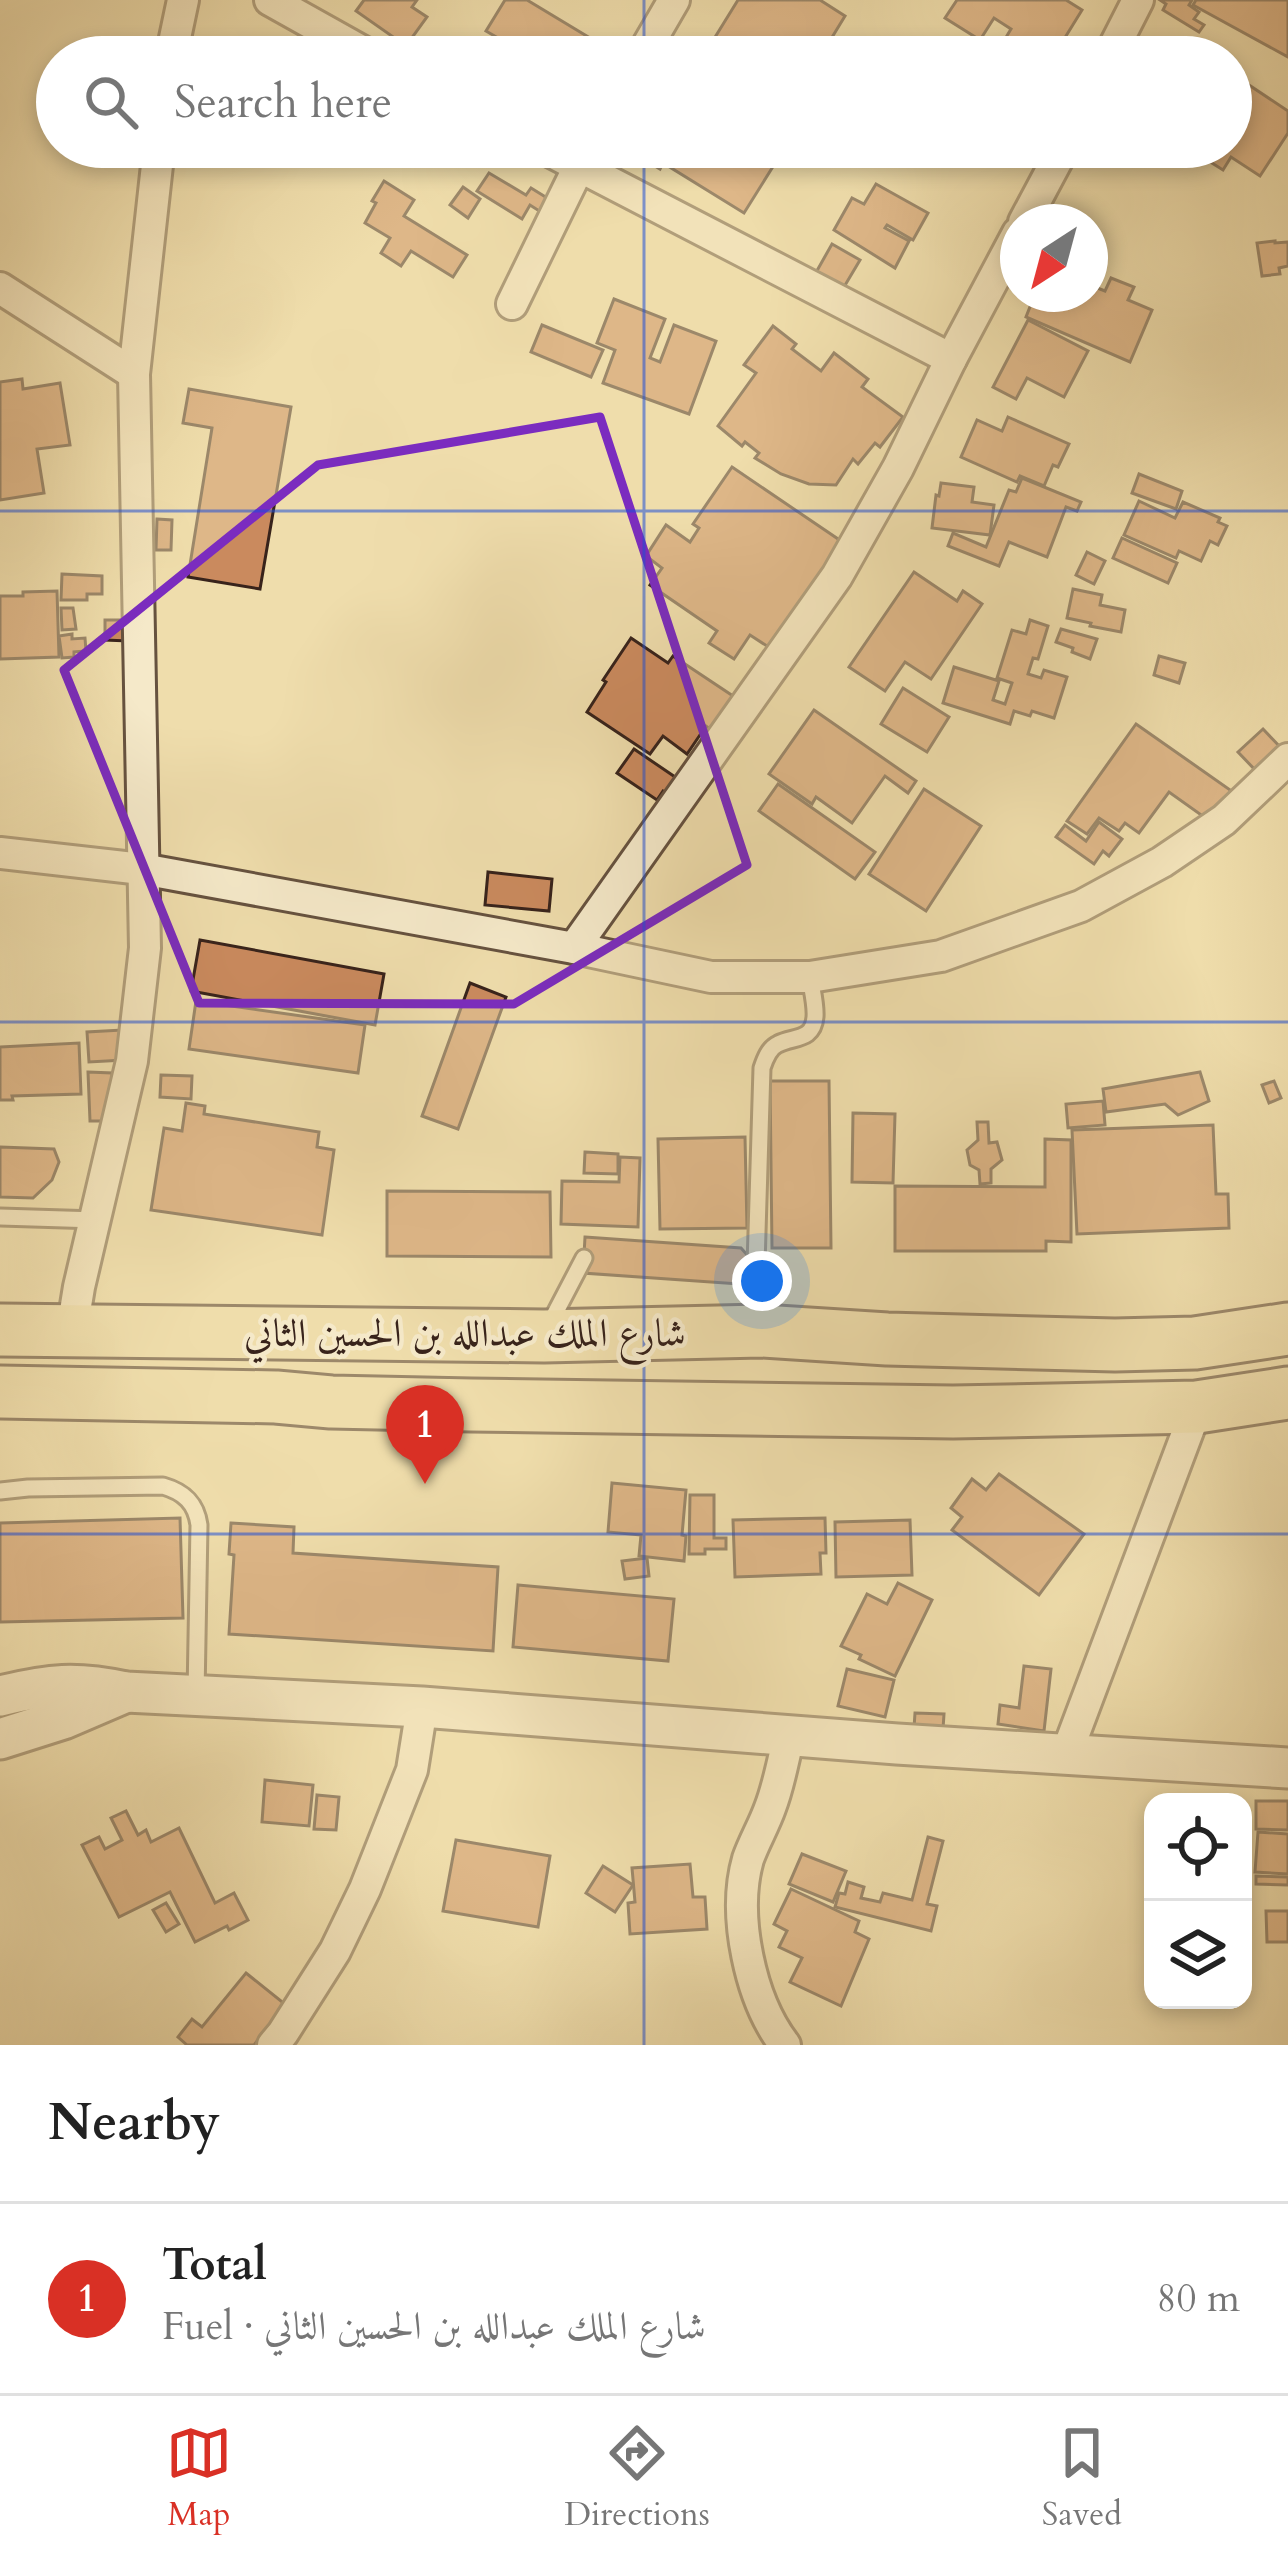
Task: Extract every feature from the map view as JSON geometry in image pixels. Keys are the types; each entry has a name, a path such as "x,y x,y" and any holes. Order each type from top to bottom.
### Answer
{"highway":[{"name":"شارع الملك عبدالله بن الحسين الثاني","path":"0,1330 544,1336 761,1331 1115,1345 1195,1343 1288,1328"},
{"path":"275,1397 293,1374 298,1354 280,1333"},
{"name":"شارع الملك عبدالله بن الحسين الثاني","path":"0,1392 952,1412 1197,1407 1288,1394"}],"street":[{"path":"175,36 183,0"},
{"path":"270,0 334,36"},
{"path":"653,36 674,0"},
{"path":"1120,36 1138,0"},
{"path":"72,1330 135,1038 145,948 134,374 157,168"},
{"path":"512,304 578,168"},
{"path":"606,168 951,359"},
{"path":"1034,204 1053,168"},
{"path":"574,948 837,576 1000,267"},
{"path":"0,288 134,374"},
{"path":"0,853 142,869 711,976 810,977 941,956 1082,906 1162,862 1224,820 1288,759"},
{"path":"1066,1755 1197,1407"},
{"path":"0,1696 54,1684 90,1685 126,1692 422,1707 1288,1768"},
{"path":"0,1739 126,1692"},
{"path":"282,2041 365,1889 412,1770 422,1707"},
{"path":"785,2045 770,2026 756,1993 743,1927 748,1861 772,1803 789,1736"}],"lane":[{"path":"761,1331 756,1265 762,1068 777,1044 802,1039 812,1028 816,1014 810,977"},
{"path":"0,1216 97,1220"},
{"path":"544,1336 584,1258"},
{"path":"0,1491 163,1486 192,1503 200,1525 196,1695"}],"highlighted area":[{"path":"600,417 747,865 514,1004 199,1003 64,670 318,465"}],"building":[{"path":"364,0 417,0 412,7 427,17 413,36 392,36 356,11"},
{"path":"505,0 527,0 587,36 495,36 486,31"},
{"path":"738,0 820,0 845,16 833,36 716,36"},
{"path":"957,0 1066,0 1082,10 1066,36 1007,36 1011,29 994,18 983,36 974,36 945,18"},
{"path":"1160,0 1192,0 1189,5 1199,12 1194,19 1204,25 1199,32 1163,10 1166,4"},
{"path":"1196,0 1288,0 1288,57 1252,36 1193,5"},
{"path":"1252,87 1288,111 1288,133 1260,176 1248,168 1252,168"},
{"path":"671,168 772,168 744,213"},
{"path":"489,173 526,195 531,188 552,201 544,214 530,205 522,219 477,191"},
{"path":"384,181 414,200 404,216 467,255 453,277 411,251 401,266 381,253 390,238 365,223"},
{"path":"876,184 928,213 913,240 885,228 909,241 895,268 834,230 852,198 864,204"},
{"path":"463,187 480,199 468,218 450,205"},
{"path":"1288,242 1288,266 1279,268 1280,274 1262,276 1257,243"},
{"path":"832,244 860,260 841,292 814,276"},
{"path":"1111,278 1134,287 1128,300 1152,310 1130,362 1026,317 1028,312 1108,312"},
{"path":"614,299 665,319 650,358 660,362 674,325 716,341 689,414 603,383 615,350 597,343"},
{"path":"1028,320 1088,351 1064,397 1027,378 1016,399 993,387"},
{"path":"542,325 603,350 591,377 531,352"},
{"path":"773,326 796,344 792,349 821,371 834,353 868,379 862,387 903,417 880,447 875,443 858,464 853,459 836,485 809,484 781,474 755,458 759,453 745,442 742,446 718,426 756,373 744,365"},
{"path":"22,379 23,389 60,383 70,445 37,449 44,493 0,500 0,382"},
{"path":"189,389 291,407 260,589 188,577 212,428 183,423"},
{"path":"1008,417 1069,444 1044,486 1020,476 1017,482 961,457 977,420 1002,431"},
{"path":"732,467 841,541 773,650 750,635 734,659 709,643 717,631 650,585 662,568 646,556 666,525 690,542 699,528 693,524"},
{"path":"1139,474 1182,491 1176,509 1132,493"},
{"path":"1022,478 1081,502 1077,511 1066,507 1047,557 1009,542 999,566 948,546 953,533 986,547 1009,490 1016,492"},
{"path":"941,483 974,487 972,502 994,505 990,535 932,528"},
{"path":"1139,501 1175,518 1183,502 1220,518 1218,522 1227,526 1218,545 1210,541 1201,561 1179,551 1176,558 1124,535"},
{"path":"157,519 172,520 171,550 156,550"},
{"path":"1122,538 1177,563 1168,583 1113,558"},
{"path":"1087,552 1105,561 1094,584 1076,575"},
{"path":"914,572 957,601 963,591 982,604 931,679 905,662 885,691 849,667"},
{"path":"62,574 102,576 102,594 87,594 87,600 61,600"},
{"path":"1073,589 1102,595 1100,605 1125,610 1121,632 1067,618"},
{"path":"57,591 59,657 0,659 0,596"},
{"path":"61,608 73,608 76,629 62,630"},
{"path":"105,620 129,620 128,641 105,640"},
{"path":"1030,620 1048,626 1028,674 1041,678 1044,670 1067,677 1054,718 1014,711 1010,724 943,703 954,667 999,681 993,700 1005,704 1012,683 997,678 1012,630 1026,634"},
{"path":"1061,629 1097,639 1090,659 1056,642"},
{"path":"72,634 72,639 85,638 86,651 62,658 59,636"},
{"path":"631,638 668,663 673,656 739,700 717,734 706,726 687,754 663,736 650,754 587,712"},
{"path":"1159,656 1185,663 1179,683 1154,675"},
{"path":"903,688 949,717 927,752 881,724"},
{"path":"814,710 916,781 908,793 885,776 852,823 816,797 812,804 769,774"},
{"path":"1136,724 1233,792 1211,822 1169,792 1139,833 1125,823 1119,831 1099,818 1087,834 1067,821"},
{"path":"1263,729 1282,749 1258,773 1238,752"},
{"path":"634,749 678,779 668,794 663,791 657,800 617,773"},
{"path":"778,784 875,852 855,879 759,811"},
{"path":"924,789 981,826 926,911 869,874"},
{"path":"1099,822 1122,839 1109,856 1103,851 1094,864 1056,837 1065,825 1086,841"},
{"path":"488,872 552,879 549,911 485,905"},
{"path":"200,940 384,974 375,1025 191,991"},
{"path":"470,983 506,997 458,1129 422,1116"},
{"path":"196,1001 365,1025 358,1073 189,1049"},
{"path":"122,1030 124,1060 89,1062 87,1032"},
{"path":"79,1043 81,1094 0,1100 0,1047"},
{"path":"88,1072 112,1073 112,1112 105,1121 90,1121"},
{"path":"1200,1072 1209,1101 1178,1115 1165,1104 1106,1112 1103,1089"},
{"path":"161,1075 192,1076 191,1099 160,1097"},
{"path":"770,1081 829,1081 831,1248 772,1248"},
{"path":"1274,1081 1281,1098 1269,1103 1262,1085"},
{"path":"1103,1101 1105,1125 1068,1128 1066,1104"},
{"path":"186,1103 205,1106 204,1114 319,1132 317,1147 334,1150 322,1235 151,1210 164,1128 182,1131"},
{"path":"853,1113 895,1114 893,1183 852,1182"},
{"path":"977,1122 988,1122 989,1143 997,1142 1002,1160 991,1169 991,1183 980,1184 979,1170 970,1165 967,1150 978,1140"},
{"path":"1213,1125 1216,1194 1228,1194 1229,1228 1077,1234 1072,1130"},
{"path":"745,1137 747,1228 660,1229 658,1139"},
{"path":"1045,1139 1071,1140 1071,1242 1046,1241 1046,1251 895,1251 895,1186 1045,1187"},
{"path":"0,1147 54,1149 59,1162 52,1180 33,1198 0,1197"},
{"path":"585,1152 618,1154 618,1174 584,1173"},
{"path":"620,1157 640,1158 638,1227 561,1224 562,1181 619,1182"},
{"path":"387,1191 550,1192 551,1257 387,1256"},
{"path":"585,1237 741,1248 756,1265 739,1284 583,1273"},
{"path":"999,1474 1084,1534 1039,1595 952,1530 962,1517 951,1508 972,1479 986,1490"},
{"path":"612,1483 686,1490 684,1561 639,1556 641,1535 608,1532"},
{"path":"690,1495 714,1495 714,1538 726,1538 726,1549 689,1554"},
{"path":"180,1518 183,1618 0,1622 0,1523"},
{"path":"825,1518 821,1574 735,1577 733,1520"},
{"path":"910,1520 912,1575 836,1577 835,1522"},
{"path":"231,1523 294,1527 293,1553 498,1567 493,1651 229,1634"},
{"path":"647,1558 649,1576 625,1579 622,1561"},
{"path":"898,1583 932,1600 895,1676 841,1646 867,1594 887,1604"},
{"path":"518,1585 674,1599 668,1661 513,1647"},
{"path":"1024,1666 1051,1669 1044,1731 998,1724 1000,1705 1019,1708"},
{"path":"847,1669 894,1680 885,1717 838,1706"},
{"path":"915,1713 944,1714 943,1729 914,1728"},
{"path":"265,1780 313,1785 309,1826 262,1822"},
{"path":"317,1795 339,1797 336,1830 314,1829"},
{"path":"1256,1801 1288,1801 1288,1830 1256,1829"},
{"path":"126,1811 138,1835 146,1830 151,1842 179,1828 215,1903 234,1893 248,1920 195,1942 170,1892 119,1917 82,1845 99,1837 105,1849 122,1840 111,1818"},
{"path":"1258,1832 1288,1834 1288,1874 1255,1872"},
{"path":"928,1837 943,1841 927,1904 937,1906 931,1931 835,1907 848,1882 864,1887 861,1898 880,1902 883,1893 912,1900"},
{"path":"456,1840 550,1856 538,1927 443,1911"},
{"path":"802,1854 846,1871 833,1902 789,1884"},
{"path":"690,1864 693,1897 705,1897 707,1929 630,1934 628,1903 635,1902 632,1868"},
{"path":"603,1866 633,1885 615,1912 586,1893"},
{"path":"1256,1876 1288,1877 1288,1885 1256,1884"},
{"path":"791,1889 859,1921 855,1932 869,1939 841,2006 790,1982 802,1958 779,1947 787,1931 774,1924"},
{"path":"166,1903 179,1924 166,1932 153,1910"},
{"path":"1266,1911 1288,1911 1288,1942 1267,1942"},
{"path":"246,1973 286,2005 254,2045 187,2045 178,2037 192,2019 202,2027"}],"place":[{"name":"Total","path":"425,1484"}]}
